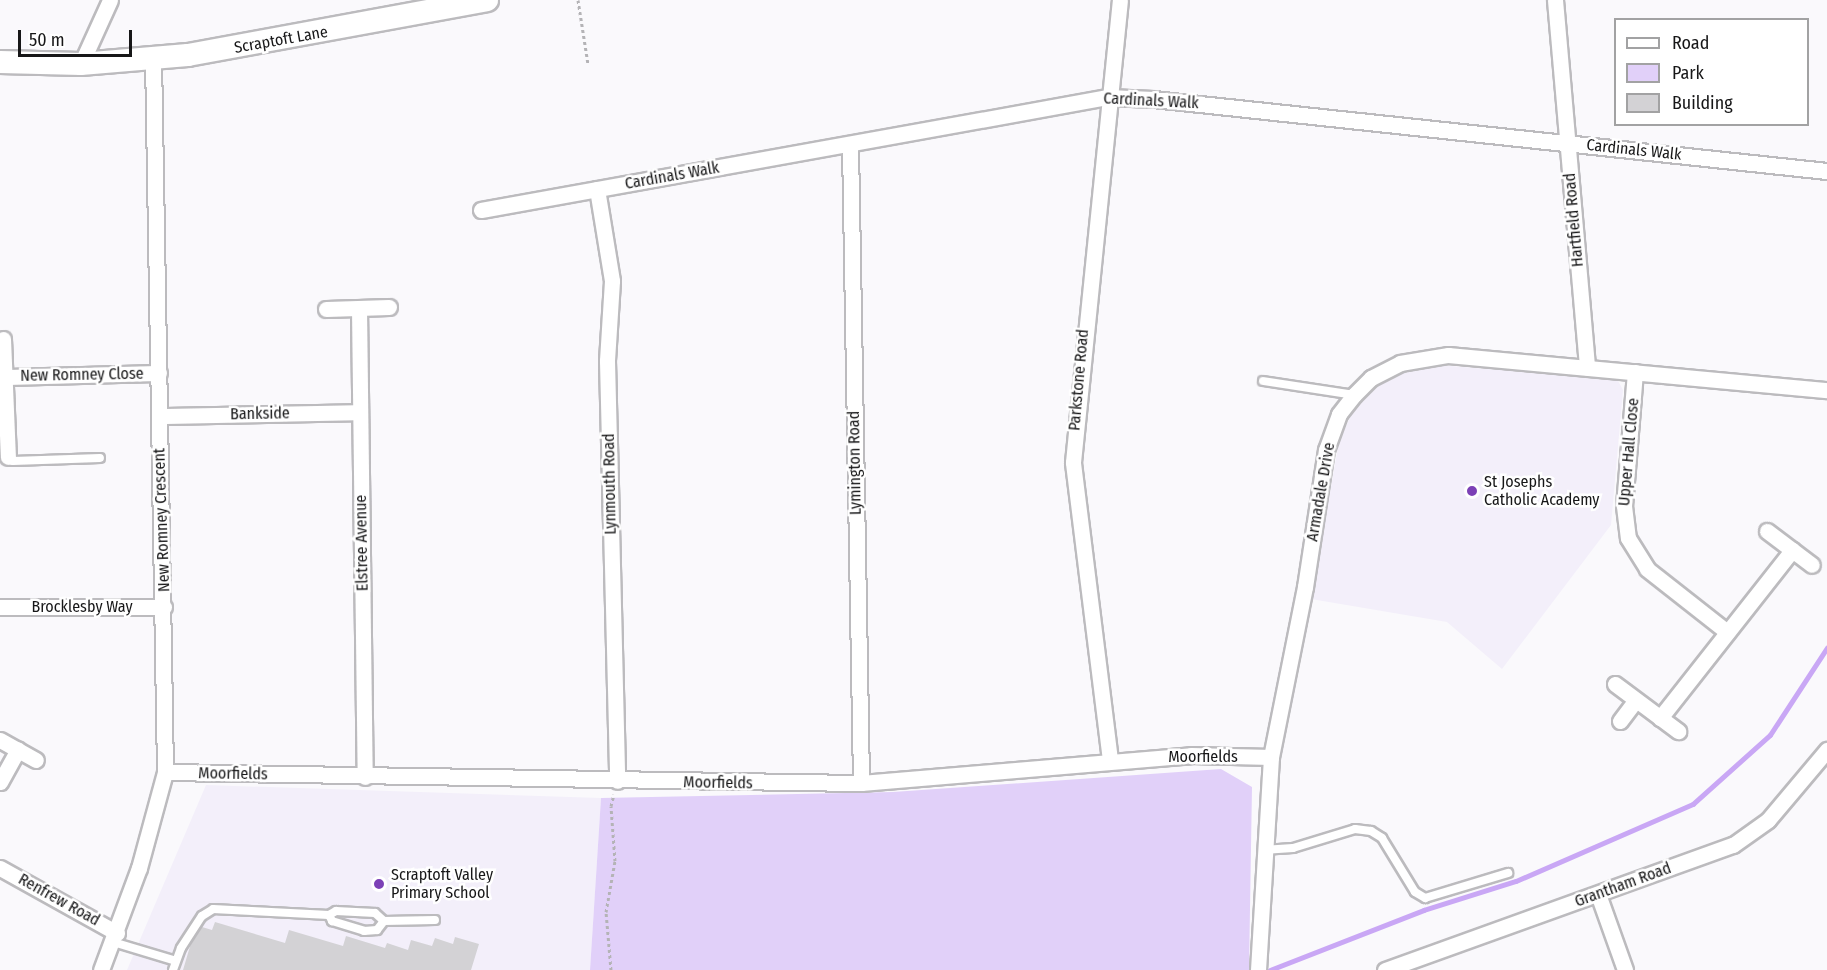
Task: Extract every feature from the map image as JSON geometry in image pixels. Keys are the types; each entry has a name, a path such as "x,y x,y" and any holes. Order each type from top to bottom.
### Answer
{"street":[{"path":"81,64 110,0"},
{"name":"Scraptoft Lane","path":"0,62 81,64 153,59 263,44 487,0"},
{"name":"Parkstone Road","path":"1110,760 1073,462 1108,97 1120,0"},
{"name":"Hartfield Road","path":"1555,0 1587,368"},
{"name":"New Romney Crescent","path":"101,970 115,938 165,772 153,59"},
{"name":"Cardinals Walk","path":"481,210 1108,97 1827,171"},
{"name":"Lymington Road","path":"850,144 861,783"},
{"name":"Lynmouth Road","path":"597,189 612,281 607,361 617,781"},
{"name":"Elstree Avenue","path":"359,308 365,777"},
{"path":"326,309 389,308"},
{"name":"New Romney Close","path":"3,339 8,457"},
{"name":"Armadale Drive","path":"1258,970 1262,850 1271,758 1305,587 1326,450 1339,414 1354,394 1385,369 1432,356 1827,390"},
{"name":"Upper Hall Close","path":"1635,372 1624,506 1629,538 1647,569 1727,632"},
{"name":"New Romney Close","path":"4,376 159,373"},
{"name":"Bankside","path":"160,416 360,412"},
{"path":"1767,531 1812,566"},
{"path":"1660,718 1792,550"},
{"name":"Brocklesby Way","path":"0,607 164,607"},
{"path":"1615,684 1678,731"},
{"path":"1620,721 1636,700"},
{"path":"0,740 36,760"},
{"path":"0,782 18,750"},
{"name":"Grantham Road","path":"1385,970 1598,894 1743,839 1768,820 1827,750"},
{"name":"Moorfields","path":"165,772 617,781 861,783 1110,760 1191,755 1271,758"},
{"name":"Renfrew Road","path":"0,868 115,938"},
{"path":"1598,894 1625,970"}],"lane":[{"path":"1263,381 1354,394"},
{"path":"8,457 13,461 100,458"},
{"path":"1262,850 1293,848 1355,829 1371,831 1382,838 1415,892 1425,898 1508,873"},
{"path":"173,970 173,960 202,916 213,909 328,915 336,911 375,913 384,921 435,920"},
{"path":"328,915 332,921 364,931 377,930 384,921"},
{"path":"115,938 173,960"}],"path":[{"path":"578,0 588,64"},
{"path":"611,970 606,912 615,861 611,806 617,781"}],"shaded area":[{"name":"St Josephs Catholic Academy","path":"1438,365 1617,379 1623,390 1611,525 1502,669 1447,622 1311,599 1339,442 1351,415 1370,392 1395,375"},
{"name":"Scraptoft Valley Primary School","path":"206,785 601,798 590,970 127,970"}],"green space":[{"path":"1221,769 1252,787 1249,970 590,970 601,798 893,792"}],"building":[{"path":"215,922 285,943 289,930 343,946 346,936 385,948 387,943 408,950 411,940 432,946 435,938 453,944 455,937 479,944 471,970 183,970 191,943 202,927 212,930"}],"waterway":[{"path":"1270,970 1424,910 1516,881 1693,804 1770,735 1827,648"}],"place":[{"name":"St Josephs Catholic Academy","path":"1472,491"},
{"name":"Scraptoft Valley Primary School","path":"379,884"}]}
